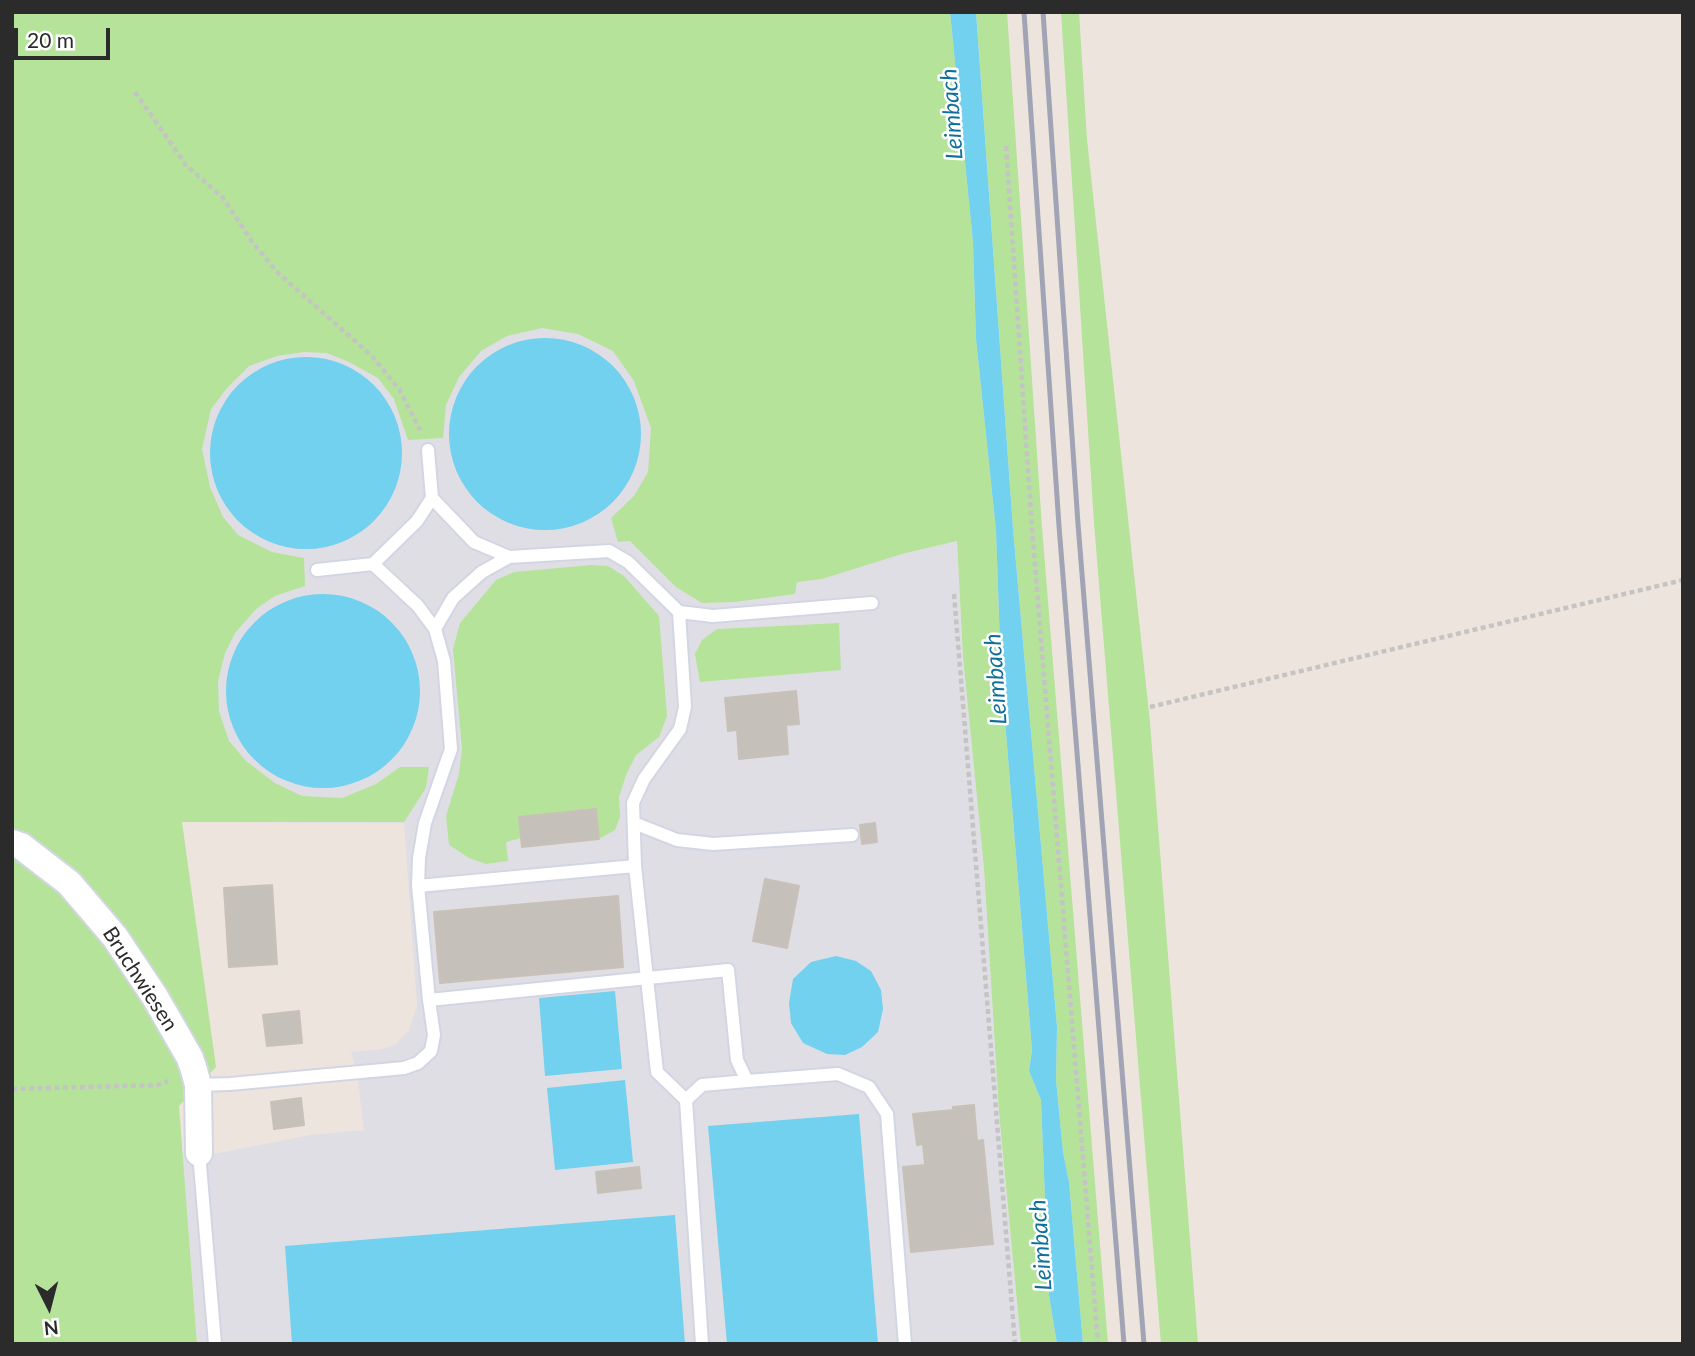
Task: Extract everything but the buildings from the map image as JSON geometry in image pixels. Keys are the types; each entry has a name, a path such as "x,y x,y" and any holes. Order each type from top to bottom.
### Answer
{"street":[{"name":"Bruchwiesen","path":"12,843 22,846 69,883 115,937 155,997 190,1058 196,1078 199,1153"}],"lane":[{"path":"317,570 373,564 417,521 432,498 428,450"},
{"path":"432,498 474,542 509,557"},
{"path":"435,629 453,598 482,572 509,557 609,551 628,562 679,612 713,616 872,603"},
{"path":"196,1078 230,1084 404,1068 418,1063 431,1051 434,1035 418,886 425,823 451,749 444,661 435,629 418,606 373,564"},
{"path":"679,612 685,707 680,729 644,779 633,803 635,866 657,1072 687,1100 702,1344"},
{"path":"634,823 677,840 713,844 852,835"},
{"path":"418,886 635,866"},
{"path":"429,1000 728,970 737,1060 747,1082"},
{"path":"687,1100 702,1085 838,1074 869,1087 887,1114 905,1344"},
{"path":"199,1153 215,1344"}],"path":[{"path":"135,92 186,165 223,198 253,243 278,272 371,355 399,389 428,450"},
{"path":"1006,146 1032,528 1098,1344"},
{"path":"1150,707 1683,580"},
{"path":"954,594 1015,1344"},
{"path":"12,1089 158,1084 196,1078"}],"shaded area":[{"path":"98,12 688,12 903,554 957,541 963,657 984,868 999,1112 1021,1344 197,1344 182,1153 219,1153 310,1135 364,1130 357,1073 351,1052 382,1049 396,1044 409,1030 417,1006 404,823 182,822"}],"green space":[{"path":"12,12 950,12 973,242 976,339 996,530 1001,672 1032,1050 1029,1071 1041,1100 1049,1295 1057,1344 1021,1344 999,1112 984,868 963,657 957,541 902,554 822,579 797,582 795,594 735,602 702,603 676,587 630,541 618,542 611,518 634,496 648,472 651,428 634,381 613,351 578,334 542,328 507,336 481,351 459,377 446,405 443,438 408,440 394,399 378,378 327,353 304,352 277,356 249,366 211,409 202,449 210,487 223,517 238,535 272,552 304,558 305,586 275,596 256,609 235,633 225,653 218,681 219,711 229,741 246,761 275,783 302,796 342,798 376,784 400,767 429,767 426,788 404,822 182,822 216,1067 179,1106 197,1344 12,1344"},
{"path":"976,12 1007,12 1042,527 1108,1344 1083,1344 1069,1182 1063,1152 1056,1080 1057,1027 1013,529"},
{"path":"1061,12 1079,12 1087,139 1150,722 1198,1344 1161,1344 1094,523"},
{"path":"608,566 624,576 659,616 667,716 659,737 636,755 626,775 619,797 620,817 615,830 599,839 596,809 519,817 521,838 506,842 508,861 486,864 469,858 449,845 446,816 459,774 462,749 453,649 460,623 496,580 514,572"},
{"path":"839,623 841,670 700,682 695,654 702,640 717,629"}],"water":[{"path":"950,12 976,12 1013,529 1057,1027 1056,1080 1063,1152 1069,1182 1083,1344 1057,1344 1049,1295 1041,1100 1029,1071 1032,1050 1001,672 996,530 976,339 973,242"},
{"path":"545,338 564,339 582,345 613,366 634,397 640,415 640,453 634,471 613,502 582,523 564,529 545,530 526,529 508,523 477,502 456,471 450,453 449,434 450,415 456,397 477,366 508,345 526,339"},
{"path":"306,357 343,365 374,385 394,416 402,453 394,490 374,521 343,541 306,549 269,541 238,521 218,490 210,453 218,416 238,385 269,365"},
{"path":"323,594 360,601 392,622 413,654 420,691 413,728 392,760 360,781 323,788 286,781 254,760 233,728 226,691 233,654 254,622 286,601"},
{"path":"836,956 856,961 871,971 881,990 883,1009 878,1032 862,1047 845,1055 827,1054 803,1043 791,1023 789,1003 793,979 811,962"},
{"path":"615,991 622,1069 545,1076 539,998"},
{"path":"625,1080 633,1162 555,1170 547,1088"},
{"path":"859,1114 878,1344 727,1344 708,1126"},
{"path":"675,1215 685,1344 292,1344 285,1246"}],"railway":[{"path":"1024,12 1059,526 1124,1344"},
{"path":"1043,12 1078,524 1144,1344"}],"water label":[{"name":"Leimbach","path":"952,114"},
{"name":"Leimbach","path":"996,679"},
{"name":"Leimbach","path":"1041,1245"}]}
